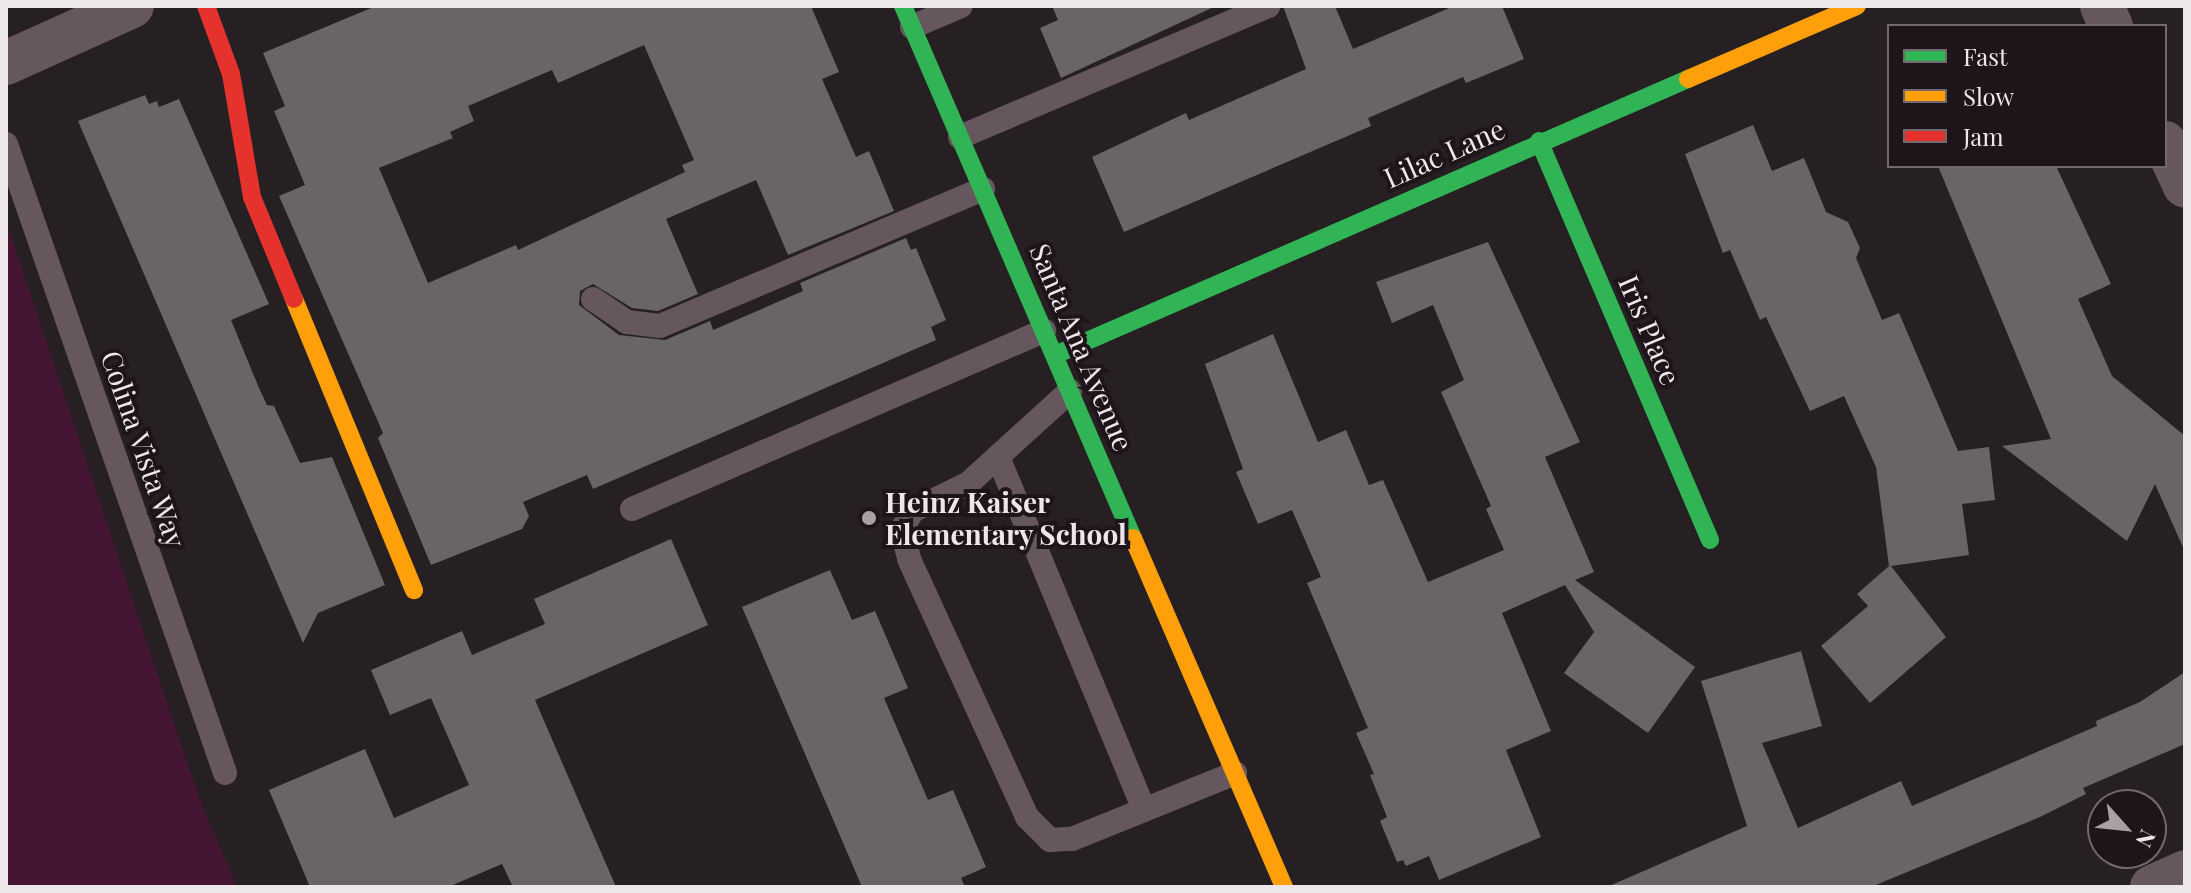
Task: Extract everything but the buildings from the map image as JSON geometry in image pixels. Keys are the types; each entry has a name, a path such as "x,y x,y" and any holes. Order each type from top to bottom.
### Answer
{"street":[{"path":"6,63 130,6"},
{"path":"206,6 231,74 252,197 414,590"},
{"name":"Lilac Lane","path":"1055,355 1539,141 1857,6"},
{"name":"Santa Ana Avenue","path":"908,17 1284,887"},
{"name":"Iris Place","path":"1539,141 1710,540"},
{"path":"2167,147 2185,186"},
{"path":"2152,887 2185,872"}],"lane":[{"path":"908,17 961,6"},
{"path":"960,137 1268,6"},
{"name":"Colina Vista Way","path":"6,144 225,773"},
{"path":"593,299 627,322 660,326 983,189"},
{"path":"632,509 1044,331"},
{"path":"1070,391 969,483 912,511 902,530 909,559 1027,817 1050,840 1072,839 1235,773"},
{"path":"998,457 1144,810"}],"shaded area":[{"path":"6,220 200,800 237,887 6,887"}],"traffic: fast":[{"path":"903,6 1133,538"},
{"path":"1055,355 1688,79"},
{"path":"1539,141 1710,540"}],"traffic: slow":[{"path":"1688,79 1857,6"},
{"path":"294,299 414,590"},
{"path":"1133,538 1284,887"}],"traffic: jam":[{"path":"206,6 231,74 252,197 294,299"}],"place":[{"name":"Heinz Kaiser Elementary School","path":"869,518"}]}
